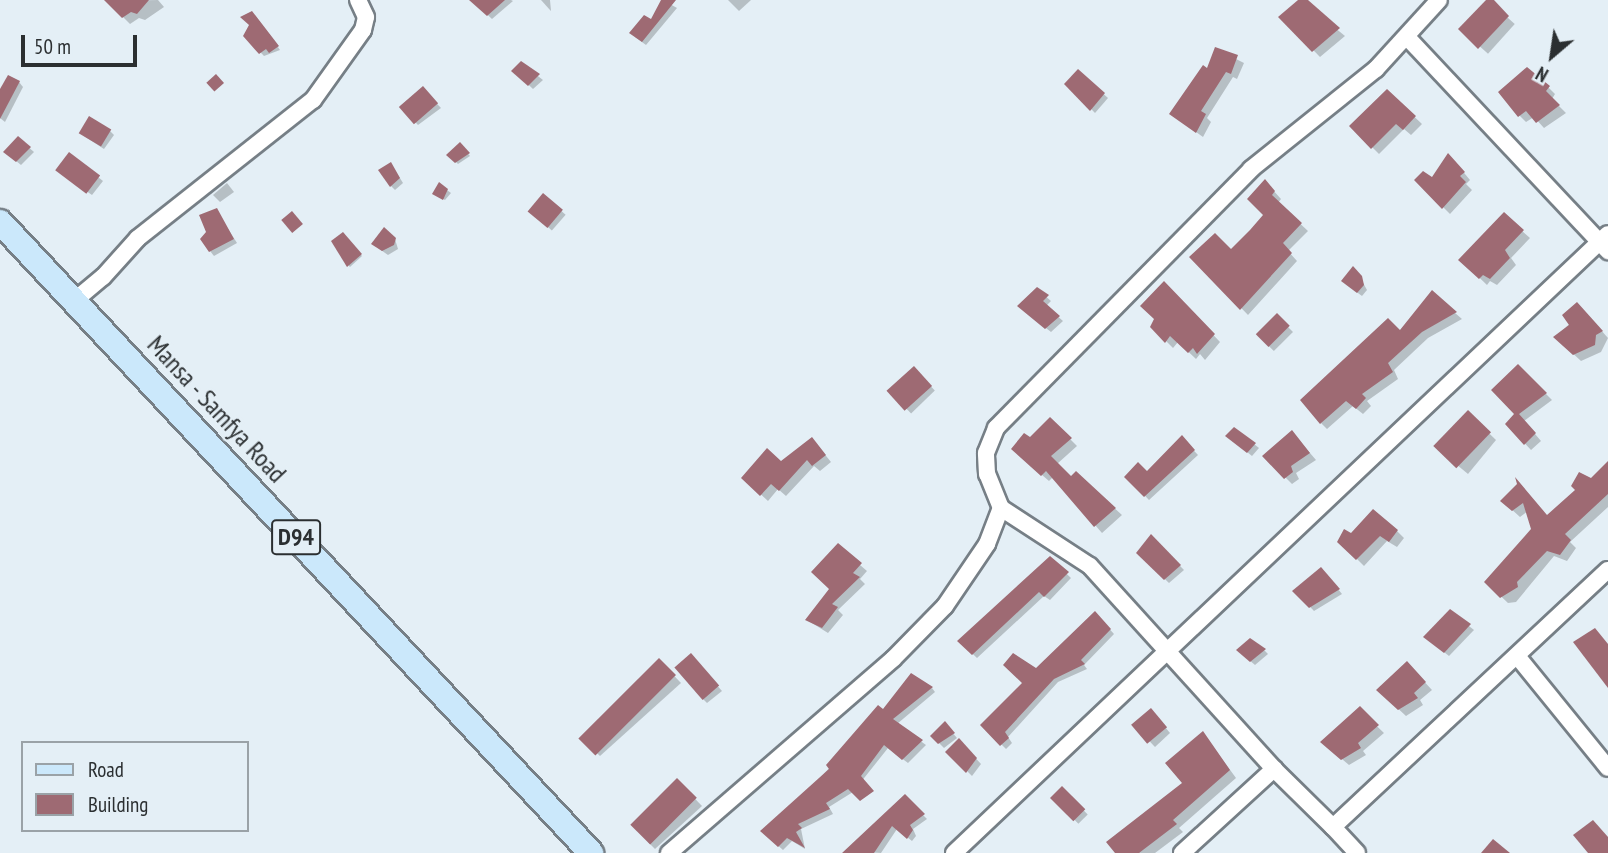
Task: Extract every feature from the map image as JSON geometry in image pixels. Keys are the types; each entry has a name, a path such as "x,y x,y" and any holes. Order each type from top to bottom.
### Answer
{"main road":[{"name":"Mansa - Samfya Road","path":"0,222 591,853"}],"street":[{"path":"74,301 103,277 138,238 313,100 363,30 366,17 358,0"},
{"path":"1357,853 1274,769 1090,566 1001,508 986,474 986,453 996,428 1251,169 1376,69 1438,0"},
{"path":"954,853 1605,242 1407,37"},
{"path":"669,853 893,659 945,606 987,544 1001,508"},
{"path":"1333,827 1608,570"},
{"path":"1517,656 1608,768"},
{"path":"1182,853 1274,769"}],"building":[{"path":"104,0 149,0 137,14 131,12 122,18"},
{"path":"469,0 505,0 487,16"},
{"path":"661,0 676,0 642,42 629,33 644,15 651,19"},
{"path":"1298,0 1308,0 1340,28 1312,52 1278,17"},
{"path":"1486,0 1494,0 1509,16 1478,49 1458,29"},
{"path":"252,11 279,46 269,53 266,49 259,54 243,36 249,25 240,17"},
{"path":"1215,47 1238,55 1231,74 1226,72 1201,111 1206,114 1196,133 1169,114 1203,65 1207,68"},
{"path":"521,61 540,74 528,86 511,71"},
{"path":"1527,67 1550,86 1546,91 1560,105 1536,123 1526,111 1518,117 1498,92"},
{"path":"1078,69 1105,93 1090,111 1064,84"},
{"path":"216,74 224,83 214,92 206,83"},
{"path":"8,75 20,81 0,119 0,89"},
{"path":"423,86 438,103 414,124 399,107"},
{"path":"1387,89 1416,116 1403,130 1396,124 1371,149 1349,126"},
{"path":"89,116 111,129 101,147 79,133"},
{"path":"18,136 31,147 16,162 3,152"},
{"path":"460,142 470,153 455,163 446,155"},
{"path":"69,152 100,175 86,194 55,170"},
{"path":"1448,153 1465,172 1460,176 1466,182 1442,209 1414,180 1423,171 1432,177"},
{"path":"391,162 400,178 390,187 378,170"},
{"path":"1265,179 1275,191 1272,195 1302,223 1283,243 1292,253 1240,310 1189,257 1215,233 1231,249 1250,230 1263,215 1247,199"},
{"path":"439,182 448,189 443,200 432,194"},
{"path":"543,193 563,210 547,228 528,211"},
{"path":"217,208 234,239 209,252 200,239 206,232 199,215"},
{"path":"292,211 303,224 292,233 281,220"},
{"path":"1504,212 1524,230 1505,250 1510,258 1490,279 1483,275 1479,279 1458,260"},
{"path":"384,227 396,238 394,245 382,251 371,244"},
{"path":"343,232 362,254 347,267 331,241"},
{"path":"1353,266 1362,276 1364,285 1357,293 1341,281"},
{"path":"1164,281 1215,334 1197,354 1193,348 1188,353 1170,336 1165,343 1150,327 1154,319 1140,306"},
{"path":"1037,287 1049,295 1043,301 1060,316 1045,329 1017,306"},
{"path":"1432,290 1457,312 1422,332 1388,363 1393,372 1362,394 1366,398 1356,409 1346,401 1320,424 1300,400 1388,318 1400,330"},
{"path":"1577,302 1603,331 1596,335 1595,345 1573,355 1553,337 1569,325 1562,315"},
{"path":"1277,313 1290,326 1269,347 1256,334"},
{"path":"1518,364 1547,393 1519,414 1536,433 1524,445 1505,424 1514,414 1491,390"},
{"path":"914,366 932,386 905,411 887,391"},
{"path":"1468,410 1491,432 1456,468 1433,446"},
{"path":"1050,417 1072,438 1051,456 1071,476 1076,471 1116,508 1094,527 1046,471 1041,476 1011,449 1024,433 1030,437"},
{"path":"1234,427 1256,443 1247,453 1225,436"},
{"path":"1292,430 1310,453 1291,466 1293,472 1284,479 1262,456"},
{"path":"1182,435 1195,450 1144,497 1124,477 1138,462 1147,471"},
{"path":"812,437 826,455 812,466 807,460 779,491 771,484 760,496 741,478 767,448 781,461"},
{"path":"1608,461 1608,494 1565,534 1571,540 1560,555 1547,551 1517,582 1518,587 1500,598 1484,582 1531,529 1523,503 1512,511 1500,501 1517,484 1515,477 1547,515 1575,490 1571,486 1579,472 1591,478"},
{"path":"1373,509 1398,530 1389,542 1380,536 1356,560 1337,542 1344,529 1351,533"},
{"path":"1151,534 1181,565 1164,580 1136,553"},
{"path":"838,543 862,563 853,573 860,577 832,604 838,607 822,628 805,620 829,589 811,572"},
{"path":"1050,556 1069,572 1044,597 1039,592 972,655 957,641"},
{"path":"1321,567 1340,589 1309,608 1292,591"},
{"path":"1450,609 1471,624 1444,653 1423,637"},
{"path":"1095,611 1111,629 1081,660 1085,664 1054,679 1005,732 1009,738 1000,746 980,725 1022,683 1003,665 1013,653 1036,668"},
{"path":"1595,628 1608,644 1608,688 1573,642"},
{"path":"1250,638 1266,649 1250,662 1236,650"},
{"path":"691,653 719,685 703,700 674,667"},
{"path":"659,658 676,675 595,756 578,739"},
{"path":"1407,661 1426,682 1414,693 1418,698 1398,710 1376,690"},
{"path":"911,673 933,687 893,719 923,740 902,760 884,745 861,776 874,791 860,801 848,789 826,803 830,809 798,824 802,828 796,832 805,848 787,838 778,847 760,831 829,769 826,765 878,705 883,709"},
{"path":"1360,706 1379,725 1358,743 1361,748 1341,760 1320,742"},
{"path":"1151,708 1167,727 1147,744 1131,725"},
{"path":"945,721 955,733 938,744 930,736"},
{"path":"1203,731 1230,770 1173,820 1177,824 1139,853 1115,853 1106,842 1182,783 1165,763"},
{"path":"959,738 977,758 966,773 945,752"},
{"path":"677,778 697,798 650,844 630,825"},
{"path":"1062,786 1085,809 1073,821 1050,798"},
{"path":"905,794 925,814 910,825 913,830 907,839 892,826 874,853 842,853"},
{"path":"1593,820 1608,837 1608,853 1588,853 1573,835"},
{"path":"1493,839 1510,853 1481,853"}]}
